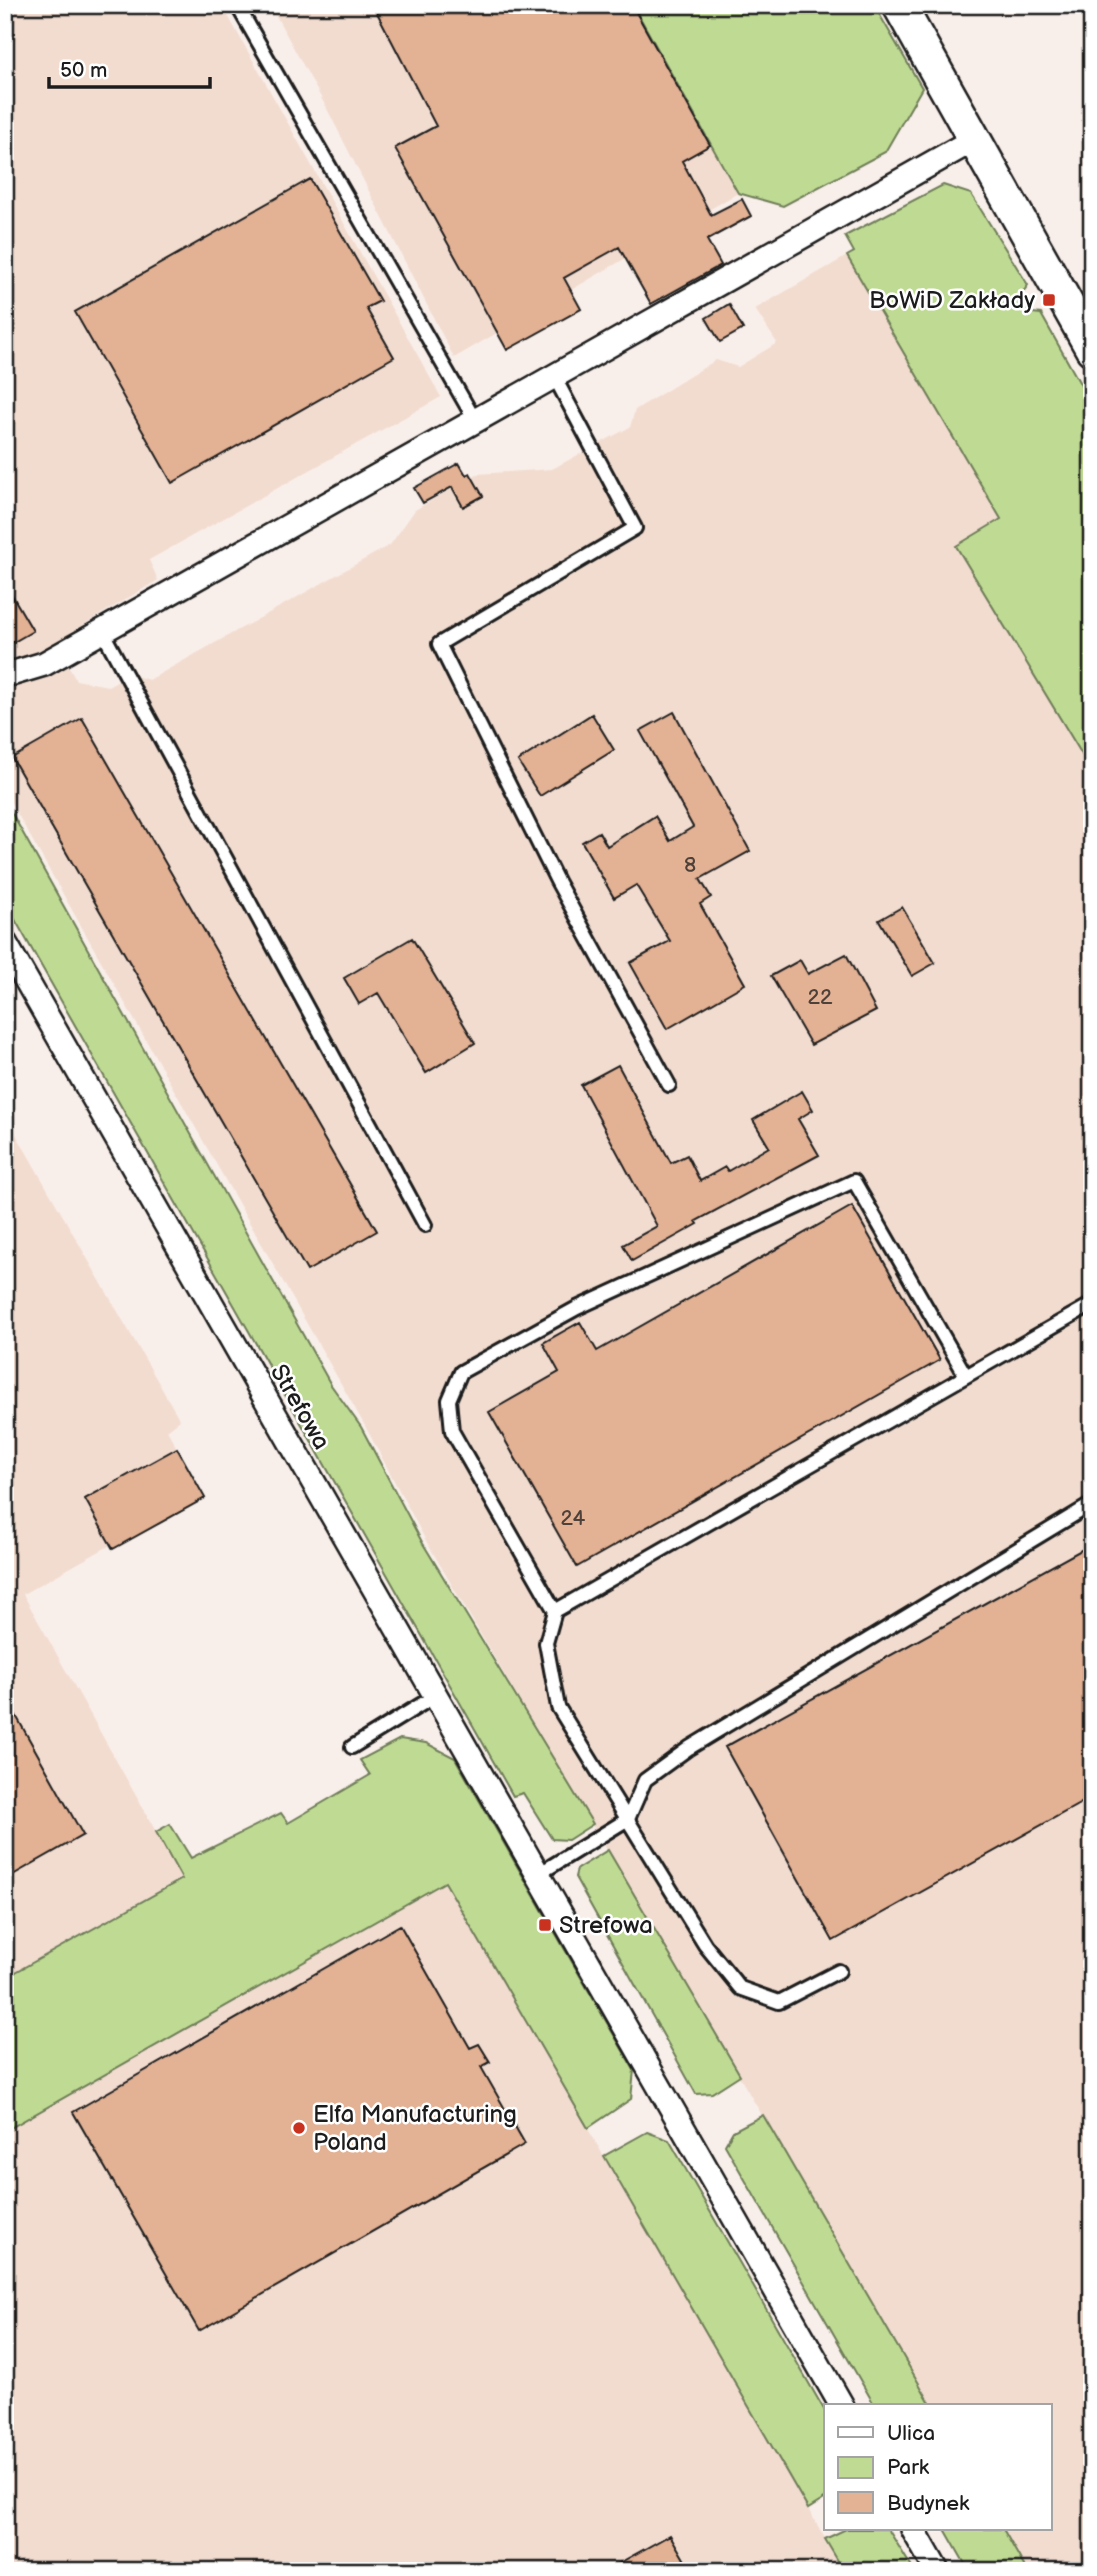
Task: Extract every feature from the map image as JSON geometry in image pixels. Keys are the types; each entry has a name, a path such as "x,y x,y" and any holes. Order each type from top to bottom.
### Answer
{"main road":[{"path":"899,5 973,140 1083,313 1092,349"}],"street":[{"path":"5,671 14,673 44,664 973,140"},
{"name":"Strefowa","path":"5,943 841,2404"},
{"path":"914,2530 937,2571"}],"lane":[{"path":"237,5 476,422"},
{"path":"555,378 635,528 439,644 557,881 669,1085"},
{"path":"102,631 425,1225"},
{"path":"555,1611 452,1431 449,1400 461,1372 577,1308 854,1181 966,1376"},
{"path":"839,1971 779,2002 740,1988 705,1945 558,1707 546,1643 555,1611 1092,1304"},
{"path":"537,1875 628,1819 645,1780 689,1748 1092,1504"},
{"path":"352,1747 435,1696"}],"shaded area":[{"path":"5,5 222,5 441,397 149,560 158,580 55,642 76,680 108,686 129,674 149,680 390,545 415,510 477,474 552,469 630,427 635,410 716,360 738,367 777,343 755,309 847,256 1002,519 956,546 1087,760 1092,757 1092,2571 1027,2571 1004,2530 1052,2530 1052,2404 931,2404 426,1541 365,1426 5,792"},
{"path":"270,5 633,5 738,193 454,358 324,103"},
{"path":"5,1115 180,1420 167,1430 202,1494 23,1594 182,1878 5,1978"},
{"path":"445,1882 844,2571 5,2571 5,2131"}],"green space":[{"path":"633,5 874,5 922,88 885,152 783,206 738,193"},
{"path":"943,185 971,194 1028,285 1021,295 1033,313 1041,314 1092,405 1092,757 1086,761 956,546 1001,519 847,256 854,252 845,236"},
{"path":"5,801 331,1385 361,1427 422,1542 593,1824 568,1840 552,1839 523,1793 513,1796 5,902"},
{"path":"400,1739 426,1743 455,1758 634,2070 631,2099 588,2128 445,1882 5,2131 5,1978 182,1879 156,1832 170,1824 191,1858 281,1813 288,1823 370,1775 360,1760"},
{"path":"608,1850 740,2075 712,2093 696,2094 575,1877 577,1869"},
{"path":"763,2115 931,2404 874,2404 725,2145 733,2131"},
{"path":"647,2132 669,2140 824,2410 824,2499 808,2509 604,2156"},
{"path":"844,2530 889,2530 914,2571 844,2571 825,2539"},
{"path":"946,2530 1004,2530 1027,2571 969,2571"}],"building":[{"path":"373,5 632,5 710,145 682,161 711,215 742,199 751,216 707,240 721,265 651,304 619,247 564,278 581,309 507,350 395,148 436,126"},
{"path":"310,179 380,301 366,308 394,357 172,483 75,312"},
{"path":"729,304 743,329 720,342 706,318"},
{"path":"459,463 466,475 470,473 483,496 463,507 452,487 423,503 414,488"},
{"path":"5,583 33,631 5,647"},
{"path":"674,712 750,851 700,879 711,897 700,904 745,984 667,1029 630,963 670,941 636,885 614,898 582,842 599,832 607,846 655,816 670,841 693,827 640,731"},
{"path":"592,714 614,750 540,796 518,761"},
{"path":"82,718 377,1231 307,1271 12,758"},
{"path":"902,907 935,963 912,976 879,920"},
{"path":"412,938 475,1043 426,1073 378,993 359,1004 344,978"},
{"path":"846,954 876,1011 811,1045 771,976 800,960 808,974"},
{"path":"618,1065 671,1163 687,1155 700,1181 725,1167 728,1171 769,1147 753,1120 802,1091 813,1110 798,1119 819,1155 696,1221 698,1224 632,1261 623,1245 657,1226 581,1085"},
{"path":"852,1206 940,1360 577,1567 489,1412 559,1372 543,1343 580,1322 597,1351"},
{"path":"177,1448 205,1498 113,1549 85,1499"},
{"path":"1092,1544 1092,1797 833,1941 725,1747"},
{"path":"5,1696 83,1835 11,1876 5,1867"},
{"name":"Elfa Manufacturing Poland","path":"400,1925 470,2048 479,2044 490,2062 481,2067 525,2144 199,2331 73,2112"},
{"path":"670,2535 691,2571 605,2571"}],"place":[{"name":"BoWiD Zakłady","path":"1049,300"},
{"name":"Strefowa","path":"545,1925"},
{"name":"Elfa Manufacturing Poland","path":"299,2128"}]}
